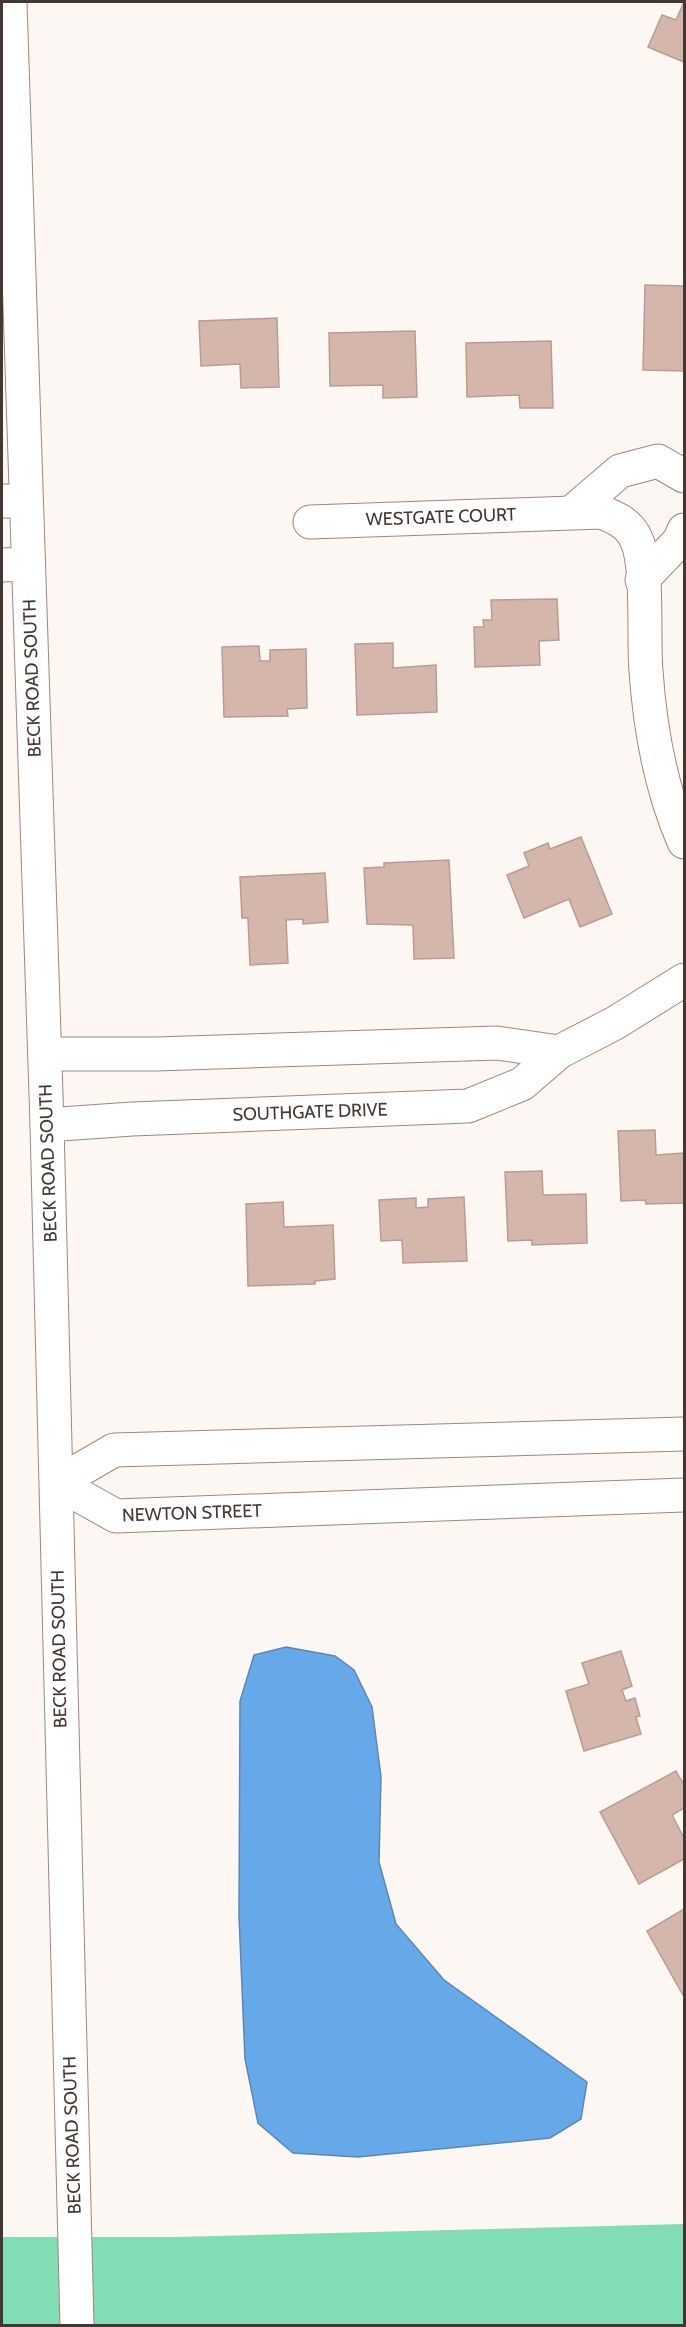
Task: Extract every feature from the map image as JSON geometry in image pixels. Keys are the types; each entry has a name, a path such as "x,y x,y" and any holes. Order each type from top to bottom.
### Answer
{"street":[{"name":"BECK ROAD SOUTH","path":"10,2 13,501 45,1054 76,2325"},
{"path":"572,512 620,471 658,460 684,476"},
{"name":"WESTGATE COURT","path":"310,522 601,512 616,518 629,528 642,552 650,716 664,781 684,842"},
{"path":"642,580 679,541 684,530"},
{"name":"SOUTHGATE DRIVE","path":"47,1125 132,1119 468,1106 522,1084 559,1052 615,1023 684,980"},
{"path":"45,1054 130,1055 497,1044 559,1052"},
{"path":"57,1484 114,1450 684,1434"},
{"name":"NEWTON STREET","path":"57,1484 116,1516 684,1495"}],"green space":[{"path":"684,2224 684,2325 2,2325 2,2237 176,2237"}],"water":[{"path":"286,1647 335,1656 354,1670 372,1707 381,1777 379,1862 396,1924 444,1980 587,2082 581,2119 550,2138 358,2157 293,2153 258,2123 245,2059 239,1916 240,1701 254,1655"}],"building":[{"path":"684,2 684,62 648,47 662,15 676,20"},
{"path":"645,285 684,286 684,371 643,370"},
{"path":"277,318 279,387 241,388 240,364 201,366 199,321"},
{"path":"415,331 417,397 383,398 383,385 330,386 329,333"},
{"path":"551,341 553,408 520,408 519,395 467,397 466,343"},
{"path":"557,599 559,640 539,641 540,665 475,667 474,627 484,627 483,620 492,620 491,600"},
{"path":"393,643 393,668 436,665 437,712 357,715 355,644"},
{"path":"259,646 260,661 270,661 270,650 306,649 307,708 287,709 288,716 224,717 222,647"},
{"path":"581,837 612,914 580,927 569,899 524,918 507,875 529,866 524,853 548,843 550,849"},
{"path":"449,860 454,958 414,959 413,925 367,924 364,868 384,867 384,863"},
{"path":"325,873 328,922 303,924 303,919 286,920 288,963 250,965 248,918 242,918 240,877"},
{"path":"655,1130 656,1155 684,1153 684,1203 646,1204 645,1200 621,1201 618,1131"},
{"path":"542,1171 543,1195 586,1194 587,1243 532,1245 532,1240 508,1241 505,1172"},
{"path":"464,1197 467,1261 403,1263 402,1240 381,1241 379,1200 416,1198 416,1208 428,1207 428,1199"},
{"path":"283,1202 284,1227 333,1225 335,1279 315,1281 315,1284 248,1286 246,1204"},
{"path":"621,1651 632,1686 622,1690 626,1701 635,1698 640,1716 636,1717 641,1734 584,1751 566,1691 589,1684 582,1663"},
{"path":"676,1771 684,1785 684,1808 672,1815 684,1838 684,1859 639,1884 600,1812"},
{"path":"684,1909 684,1997 647,1931"}]}
